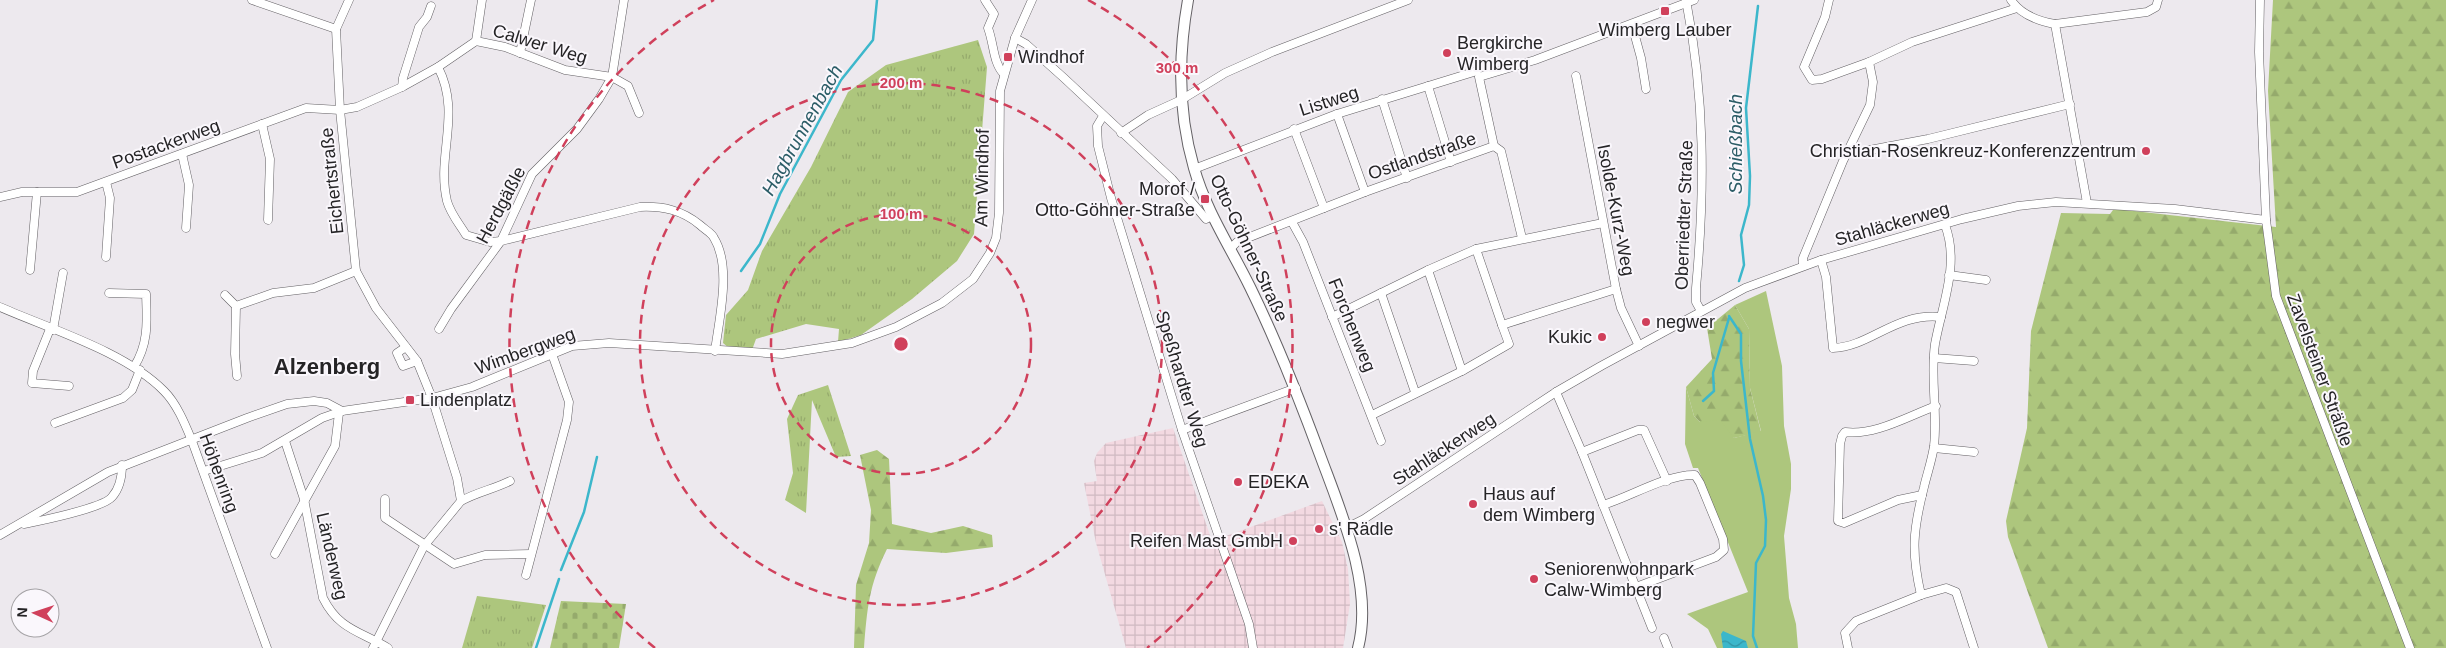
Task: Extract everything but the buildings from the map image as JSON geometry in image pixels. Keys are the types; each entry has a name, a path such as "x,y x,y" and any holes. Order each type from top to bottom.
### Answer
{"street":[{"path":"252,0 336,29"},
{"name":"Eichertstraße","path":"349,0 336,29 340,110 356,272 376,308 406,348"},
{"path":"476,41 482,0"},
{"path":"520,52 532,0"},
{"path":"624,0 612,77 628,86 639,113"},
{"path":"985,0 994,14 988,28 994,46 996,65 1004,73"},
{"name":"Am Windhof","path":"749,353 782,354 852,343 896,327 942,303 972,278 990,253 996,238 1000,213 999,116 1004,73 1015,38 1032,0"},
{"name":"Otto-Göhner-Straße","path":"1188,0 1180,64 1181,100 1194,169 1212,216 1251,289 1296,388 1346,528 1356,564 1361,595 1361,636 1358,648"},
{"path":"1122,133 1148,115 1181,100 1225,73 1272,52 1408,0"},
{"path":"1829,0 1825,17 1804,67 1812,80 1822,79 1869,62 1912,42 2017,8"},
{"path":"2011,0 2017,8 2043,22 2055,24 2147,12 2156,7 2158,0"},
{"name":"Zavelsteiner Sträßle","path":"2260,0 2259,52 2266,220 2276,296 2410,648"},
{"name":"Ostlandstraße","path":"1230,248 1237,242 1365,192 1494,146 1479,77 1632,25 1689,1"},
{"name":"Oberriedter Straße","path":"1689,1 1702,127 1704,172 1696,288 1696,302 1701,311"},
{"path":"402,87 419,27 427,17 431,6"},
{"path":"2055,24 2087,203"},
{"path":"1632,25 1638,43 1646,89"},
{"path":"1015,38 1032,50 1172,179 1206,219 1212,216"},
{"name":"Calwer Weg","path":"340,110 358,107 402,87 438,67 476,41 505,47 565,70 612,77"},
{"path":"1803,266 1803,258 1843,161 1852,147 1870,105 1873,82 1869,62"},
{"path":"438,67 450,101 446,156 447,203 466,235 490,242 502,241 640,207 660,206 689,216 714,237 722,262 724,289 715,351"},
{"name":"Listweg","path":"1194,169 1337,114 1478,71"},
{"name":"Isolde-Kurz-Weg","path":"1576,76 1616,289 1621,308 1639,346"},
{"name":"Herdgäßle","path":"439,329 451,309 502,241 532,174 577,129 599,100 612,77"},
{"path":"1428,86 1451,162"},
{"path":"1382,100 1407,178"},
{"path":"1852,147 1859,152 1907,144 2070,104"},
{"name":"Postackerweg","path":"0,197 37,192 77,192 306,108 340,110"},
{"path":"1337,114 1365,192"},
{"name":"Speßhardter Weg","path":"1103,116 1097,126 1098,146 1182,430 1249,624 1253,648"},
{"path":"262,124 270,159 268,220"},
{"path":"1294,129 1324,208"},
{"path":"1494,146 1501,151 1522,238"},
{"path":"182,154 189,185 186,228"},
{"path":"106,182 110,198 106,257"},
{"path":"30,270 37,192"},
{"name":"Stahläckerweg","path":"1346,528 1372,514 1556,392 1745,288 1803,266 2018,206 2056,202 2175,209 2266,220"},
{"name":"Forchenweg","path":"1292,222 1381,440"},
{"path":"1332,317 1428,270 1476,249 1522,238 1603,223"},
{"path":"1921,595 1914,565 1914,544 1922,495 1934,448 1936,406 1934,358 1949,276 1949,238 1945,225"},
{"path":"1372,415 1511,343 1502,325 1476,249"},
{"path":"1821,260 1826,277 1833,348 1844,347 1892,325 1924,315 1941,317"},
{"path":"1428,270 1462,370"},
{"path":"236,306 273,293 314,288 356,272"},
{"path":"63,273 51,329 33,371 32,383 69,386"},
{"path":"1949,276 1986,280"},
{"path":"1502,325 1616,289"},
{"path":"55,423 123,398 132,390 143,353 147,329 146,294 109,293"},
{"path":"1381,293 1415,392"},
{"path":"225,295 236,306 235,354 237,376"},
{"name":"Höhenring","path":"0,307 137,368 165,391 183,420 204,471 267,648"},
{"name":"Wimbergweg","path":"340,412 432,398 472,386 572,346 593,343 749,353"},
{"path":"417,361 403,366 396,353 406,348 417,361 432,398 457,478 461,501"},
{"path":"526,575 567,420 569,402 552,354"},
{"path":"1934,358 1974,361"},
{"path":"1182,430 1296,388"},
{"path":"1556,392 1604,505 1652,628"},
{"path":"0,535 73,491 122,466 192,441 247,418 287,404 314,400 327,403 340,412"},
{"path":"1922,495 1898,500 1844,523 1838,521 1840,444 1845,432 1857,434 1873,430 1936,406"},
{"path":"204,471 262,453 322,418 340,412"},
{"path":"275,554 335,446 340,412"},
{"path":"1582,452 1644,430 1667,481"},
{"name":"Länderweg","path":"284,441 304,499 323,598 330,613 343,625 375,645 388,648"},
{"path":"1934,448 1974,452"},
{"path":"19,525 71,514 111,499 122,479 122,466"},
{"path":"1604,505 1667,481 1695,475 1720,531 1724,550 1716,557 1636,587"},
{"path":"375,645 424,546 461,501 476,493 496,488 510,481"},
{"path":"385,499 384,518 454,564 486,554 531,554"},
{"path":"1848,648 1845,633 1856,621 1921,595 1946,588 1956,592 1974,648"},
{"name":"Otto-Göhner-Straße","path":"1361,636 1366,648"},
{"path":"1664,638 1668,648"}],"shaded area":[{"path":"1173,428 1212,541 1322,501 1342,542 1348,569 1350,604 1343,648 1126,648 1096,543 1084,483 1097,481 1094,461 1097,453 1106,443"}],"green space":[{"path":"2273,0 2446,0 2446,648 2048,648 2008,537 2006,521 2027,428 2031,331 2061,213 2110,214 2113,210 2125,210 2276,227 2268,91"},
{"path":"978,40 987,67 974,234 957,261 912,299 861,335 838,342 839,329 806,324 756,339 752,350 729,348 723,343 726,315 748,290 762,251 811,167 848,92 886,65"},
{"path":"1766,291 1782,366 1784,426 1791,464 1791,489 1784,536 1789,598 1796,624 1798,648 1717,648 1708,629 1687,614 1748,592 1698,468 1693,468 1685,444 1686,387 1694,416 1700,422 1720,420 1734,438 1761,431 1750,388 1749,329 1735,305"},
{"path":"1735,305 1749,329 1750,388 1761,432 1734,438 1700,422 1694,416 1686,387 1712,359 1707,328"},
{"path":"828,385 851,456 836,457 812,400 806,513 785,500 793,473 787,419 798,395"},
{"path":"877,450 889,459 892,524 931,533 963,526 992,535 993,547 946,553 887,549 876,574 870,597 864,648 854,648 856,585 869,543 871,510 860,455"},
{"path":"477,596 546,605 532,648 462,648"},
{"path":"561,601 626,604 619,648 550,648"}],"water":[{"path":"1723,631 1746,641 1748,648 1723,648 1721,634"}],"waterway":[{"name":"Hagbrunnenbach","path":"741,271 760,244 780,194 841,80 873,40 877,0"},
{"name":"Schießbach","path":"1739,281 1744,265 1741,235 1749,205 1750,176 1746,108 1758,6"},
{"path":"1729,316 1741,334 1741,361 1750,439 1763,496 1766,520 1765,546 1756,563 1753,636 1757,648"},
{"path":"1703,401 1714,391 1713,373 1729,318"},
{"name":"Hagbrunnenbach","path":"561,570 584,512 597,457"},
{"name":"Hagbrunnenbach","path":"536,648 559,579"}],"place":[{"name":"Wimberg Lauber","path":"1665,11"},
{"name":"Bergkirche Wimberg","path":"1447,53"},
{"name":"Windhof","path":"1008,57"},
{"name":"Christian-Rosenkreuz-Konferenzzentrum","path":"2146,151"},
{"name":"Morof / Otto-Göhner-Straße","path":"1205,199"},
{"name":"negwer","path":"1646,322"},
{"name":"Kukic","path":"1602,337"},
{"name":"Lindenplatz","path":"410,400"},
{"name":"EDEKA","path":"1238,482"},
{"name":"Haus auf dem Wimberg","path":"1473,504"},
{"name":"s' Rädle","path":"1319,529"},
{"name":"Reifen Mast GmbH","path":"1293,541"},
{"name":"Seniorenwohnpark Calw-Wimberg","path":"1534,579"}],"district":[{"name":"Alzenberg","path":"327,366"}]}
